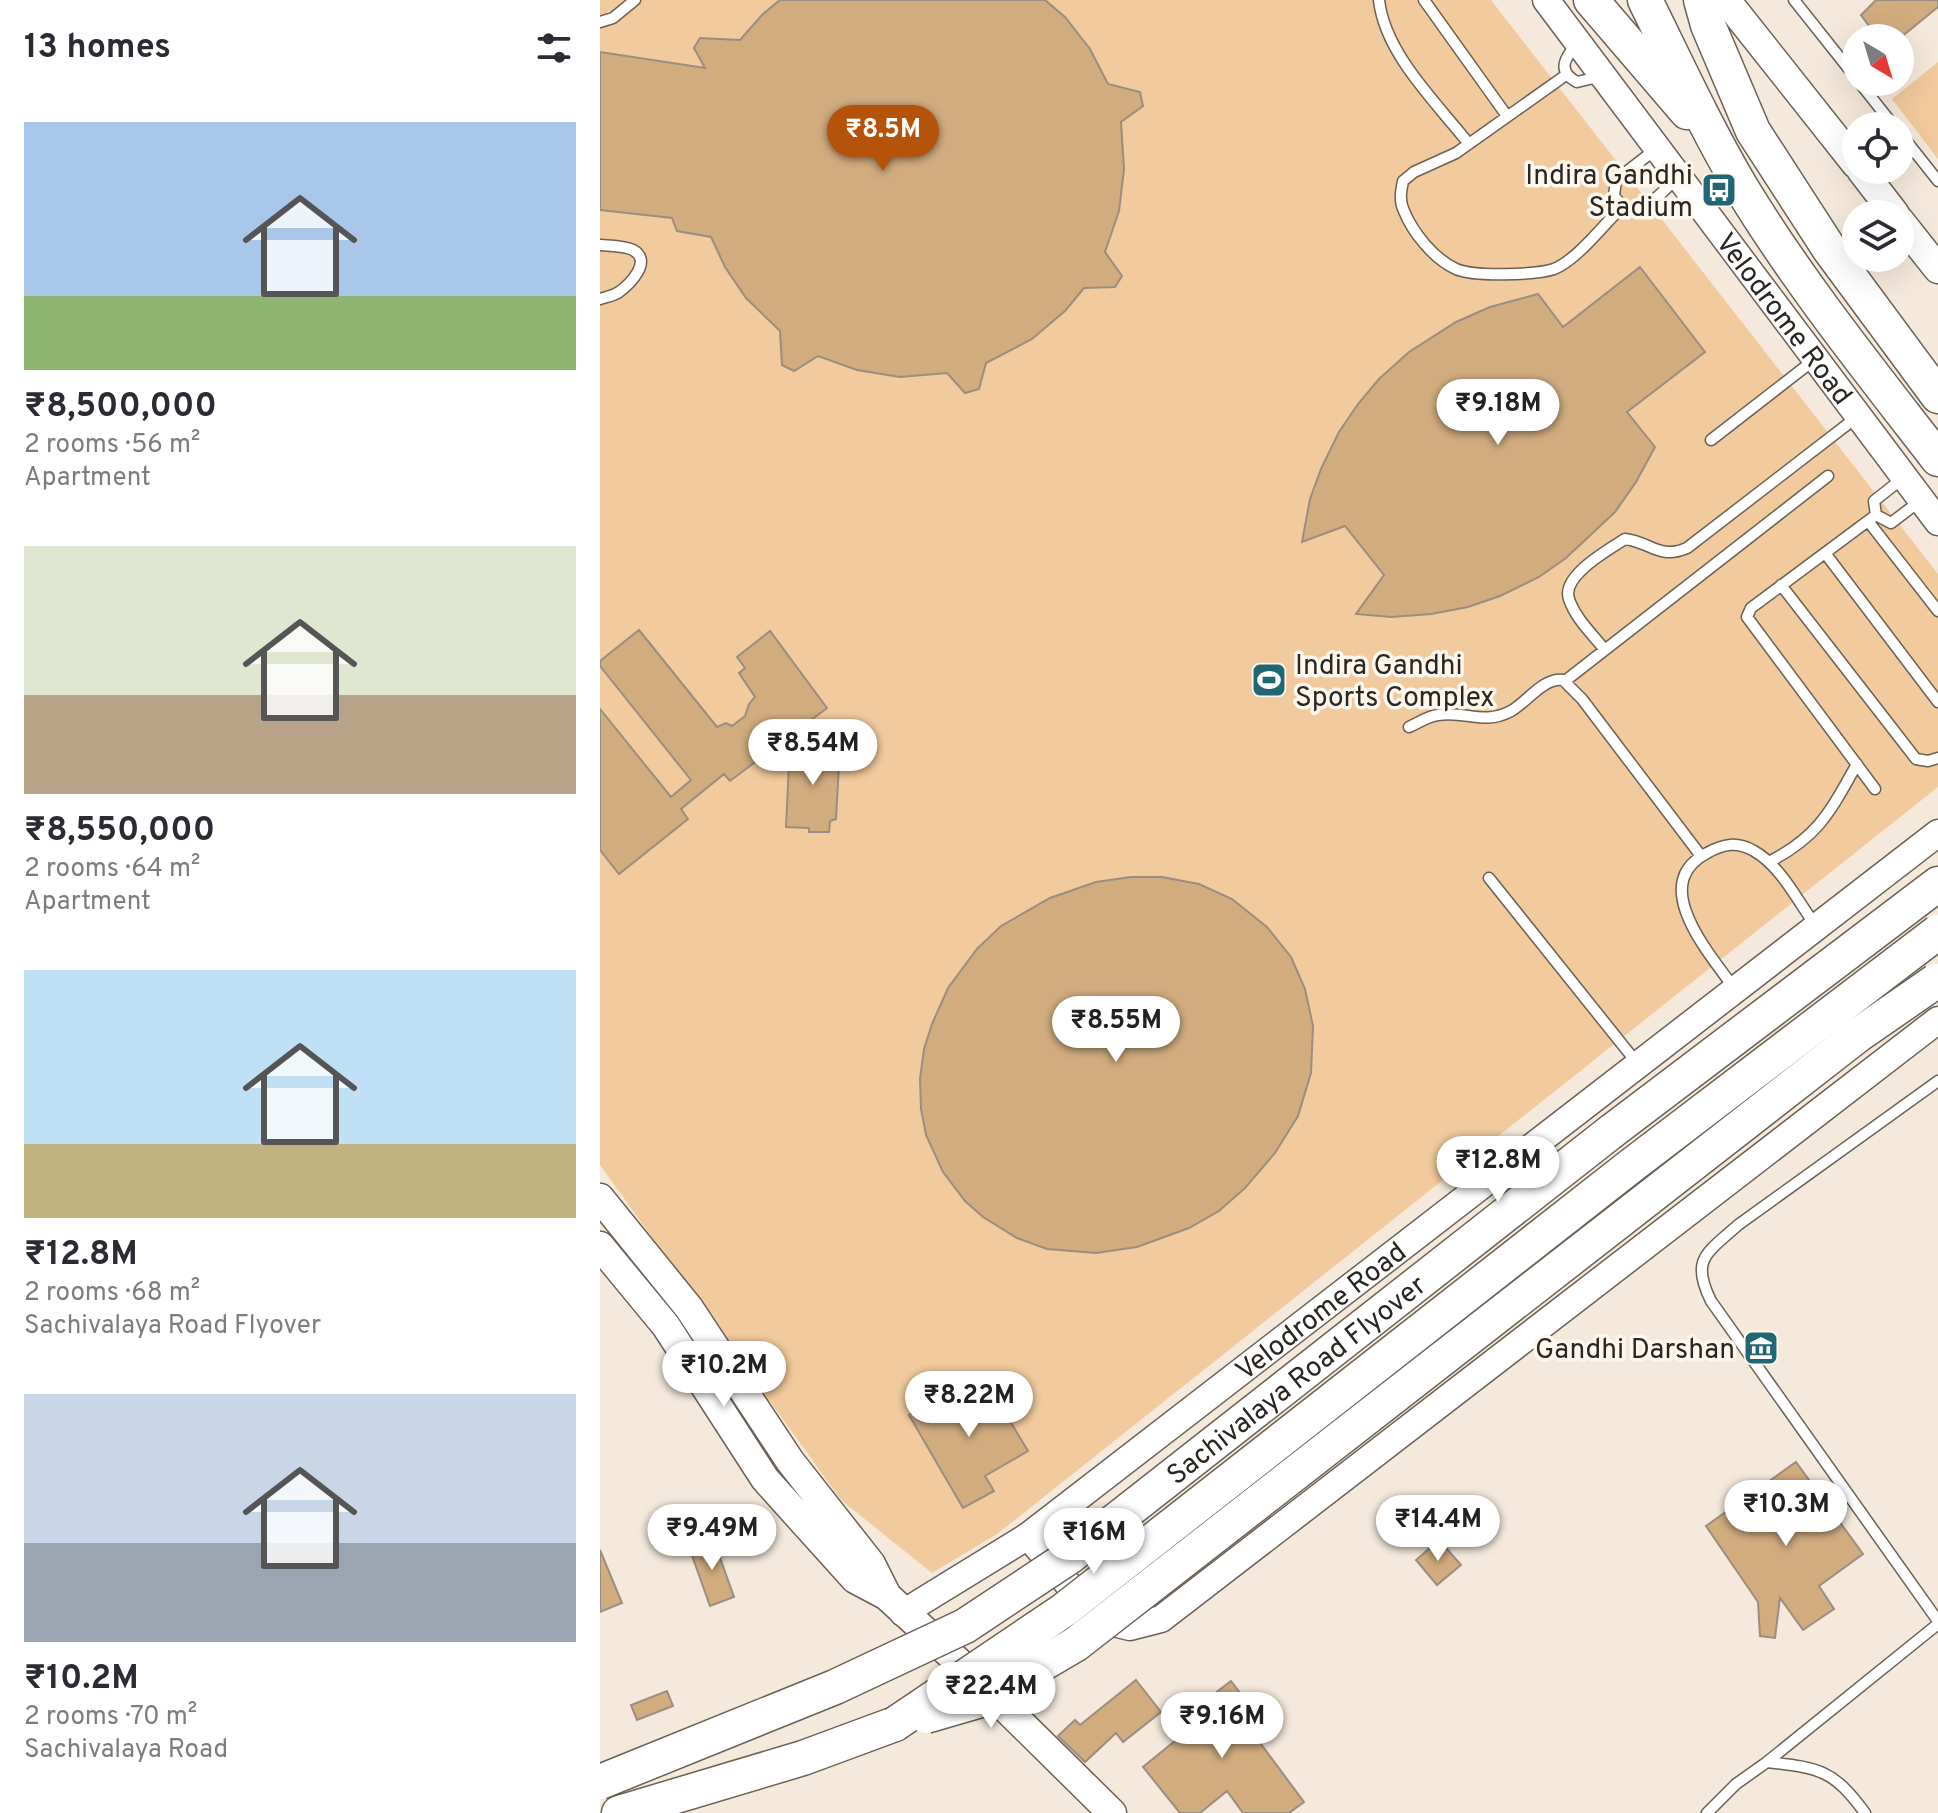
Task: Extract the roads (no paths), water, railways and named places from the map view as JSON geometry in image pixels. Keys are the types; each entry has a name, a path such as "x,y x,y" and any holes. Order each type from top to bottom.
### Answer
{"highway":[{"path":"1591,0 1721,152"},
{"path":"1645,0 1721,152 1778,243 1842,334 1938,459"},
{"path":"1701,0 1708,25 1753,131 1830,250 1938,396"},
{"name":"Sachivalaya Road Flyover","path":"600,1782 835,1687 965,1626 1069,1557 1612,1131 1938,884"},
{"name":"Sachivalaya Road Flyover","path":"619,1813 803,1758 895,1724 1064,1610 1632,1165 1938,932"},
{"path":"895,1724 981,1700 1076,1644 1858,1035 1938,979"}],"main road":[{"path":"1726,0 1842,146"},
{"path":"1872,184 1884,200"},
{"path":"1914,239 1938,269"},
{"path":"600,1198 668,1281 790,1461 871,1564 895,1605"},
{"path":"600,1246 645,1298 765,1479 855,1579 895,1605 966,1669 1112,1813"},
{"path":"645,1298 668,1281"}],"street":[{"name":"Velodrome Road","path":"1546,0 1938,522"},
{"name":"Velodrome Road","path":"895,1605 1028,1536 1938,833"},
{"path":"1028,1536 1097,1619 1130,1627 1161,1619 1938,1020"}],"lane":[{"path":"600,22 613,18 635,0"},
{"path":"1379,0 1385,26 1396,51 1469,144"},
{"path":"1424,0 1507,116"},
{"path":"1794,0 1842,60"},
{"path":"1578,42 1566,56 1563,67 1566,75 1577,82 1604,76"},
{"path":"1566,75 1469,144 1414,172 1403,181 1403,209 1429,248 1458,270 1541,272 1568,262 1622,207"},
{"path":"1871,96 1883,112"},
{"path":"1657,148 1616,180 1614,196 1622,207 1634,211 1642,208 1679,177"},
{"path":"1914,151 1938,181"},
{"path":"600,245 631,249 641,263 639,272 619,292 600,299"},
{"path":"1711,440 1816,359"},
{"path":"1605,650 1567,596 1569,583 1584,568 1625,539 1636,540 1666,554 1687,548 1858,416"},
{"path":"1565,681 1828,476"},
{"path":"1904,477 1874,501 1872,518 1938,611"},
{"path":"1872,518 1891,523 1922,500"},
{"path":"1872,518 1751,608 1747,617 1875,789"},
{"path":"1825,553 1938,702"},
{"path":"1781,585 1916,759 1928,761 1938,758"},
{"path":"1409,727 1438,714 1487,720 1501,716 1553,680 1565,681 1701,856"},
{"path":"1769,862 1813,834 1829,814 1857,764"},
{"path":"1736,991 1697,938 1684,907 1683,880 1701,856 1723,845 1741,845 1769,862 1817,928"},
{"path":"1489,878 1639,1065"},
{"path":"1707,1813 1736,1784 1938,1622 1711,1301 1702,1283 1700,1270 1710,1250 1738,1225 1938,1081"},
{"path":"1767,1762 1811,1767 1831,1776 1849,1790 1865,1813"}],"place":[{"name":"Indira Gandhi Stadium","path":"1719,190"},
{"name":"Indira Gandhi Sports Complex","path":"1269,680"},
{"name":"Gandhi Darshan","path":"1761,1348"}]}
